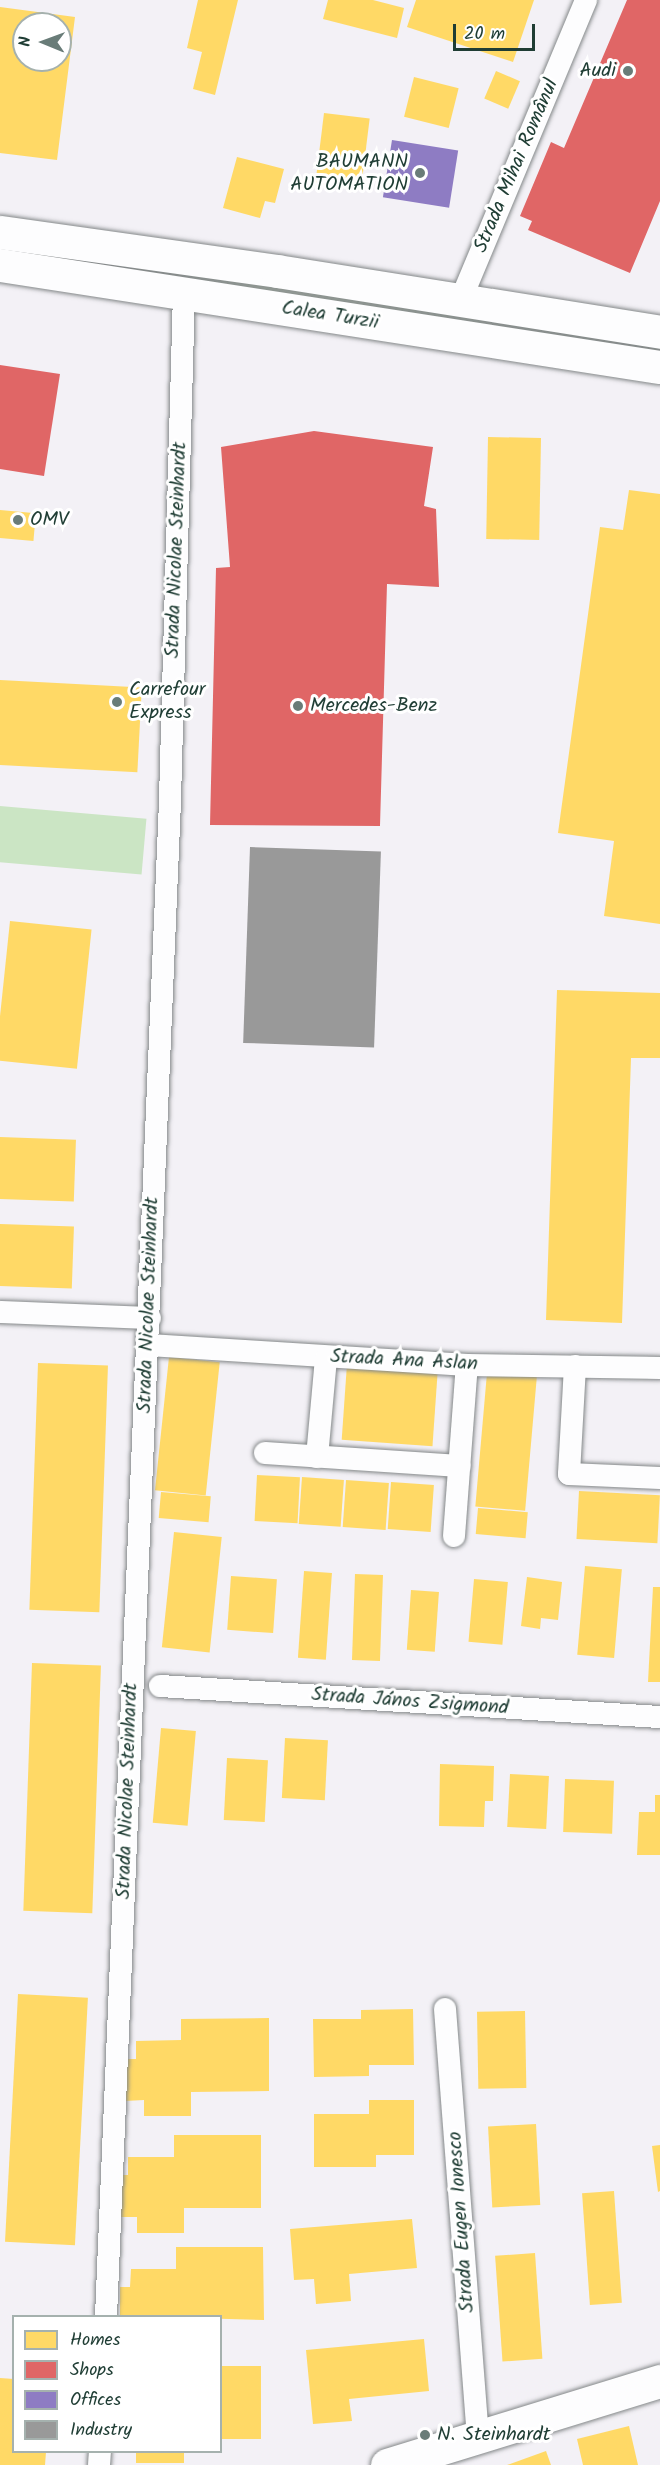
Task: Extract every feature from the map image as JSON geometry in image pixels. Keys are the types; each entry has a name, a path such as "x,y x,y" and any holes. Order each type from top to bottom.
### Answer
{"main road":[{"name":"Calea Turzii","path":"0,232 461,299 660,332"},
{"name":"Calea Turzii","path":"0,265 660,367"},
{"path":"387,2465 478,2435 660,2381"}],"street":[{"name":"Strada Mihai Românul","path":"461,299 586,0"},
{"name":"Strada Nicolae Steinhardt","path":"106,2315 149,1345 184,294"},
{"path":"0,1312 150,1318"},
{"name":"Strada Ana Aslan","path":"149,1345 466,1365 660,1368"},
{"path":"317,1457 327,1358"},
{"path":"454,1536 466,1365"},
{"path":"575,1366 569,1474 660,1478"},
{"path":"265,1453 460,1467"},
{"name":"Strada János Zsigmond","path":"160,1686 660,1717"},
{"name":"Strada Eugen Ionesco","path":"445,2009 478,2435"}],"green space":[{"path":"0,245 660,345 660,353 0,251"},
{"path":"0,806 146,819 142,875 0,862"}],"building: Homes":[{"path":"198,0 238,0 215,95 193,89 202,52 187,48"},
{"path":"328,0 373,0 404,8 397,38 323,19"},
{"path":"416,0 534,0 513,62 407,27"},
{"path":"0,7 38,12 12,12 12,72 68,72 57,160 0,153"},
{"path":"72,17 75,17 72,41"},
{"path":"496,71 520,81 508,109 484,99"},
{"path":"414,77 459,88 449,128 404,117"},
{"path":"324,113 370,119 361,189 315,183"},
{"path":"237,157 284,169 275,203 265,201 260,218 223,208"},
{"path":"488,437 541,438 539,540 486,539"},
{"path":"629,490 660,494 660,924 604,916 614,841 558,833 600,527 623,530"},
{"name":"OMV","path":"0,510 36,513 33,541 0,538"},
{"path":"0,680 142,687 137,772 0,765"},
{"path":"10,921 92,930 77,1069 0,1061 0,1016"},
{"path":"557,990 660,993 660,1058 631,1058 622,1323 546,1320"},
{"path":"0,1137 76,1140 74,1202 0,1199"},
{"path":"0,1224 74,1227 72,1289 0,1286"},
{"path":"169,1357 220,1362 206,1496 155,1490"},
{"path":"38,1363 108,1365 99,1612 29,1610"},
{"path":"347,1364 438,1370 432,1446 342,1440"},
{"path":"487,1373 537,1377 525,1511 475,1506"},
{"path":"257,1475 300,1477 298,1523 255,1521"},
{"path":"302,1477 344,1480 341,1527 299,1524"},
{"path":"346,1480 389,1483 386,1530 343,1527"},
{"path":"391,1482 434,1485 431,1532 388,1529"},
{"path":"579,1491 660,1495 657,1543 576,1539"},
{"path":"161,1492 211,1496 209,1522 159,1518"},
{"path":"478,1508 528,1512 526,1538 476,1534"},
{"path":"174,1532 222,1537 210,1652 162,1647"},
{"path":"585,1566 622,1569 614,1658 577,1655"},
{"path":"304,1571 332,1573 326,1660 298,1658"},
{"path":"355,1574 383,1575 380,1661 352,1660"},
{"path":"231,1576 277,1579 273,1633 227,1630"},
{"path":"527,1577 562,1582 558,1620 541,1618 540,1629 521,1626"},
{"path":"474,1579 508,1582 502,1645 469,1642"},
{"path":"653,1587 660,1587 660,1682 648,1682"},
{"path":"411,1590 439,1592 435,1652 407,1650"},
{"path":"32,1663 101,1665 92,1913 23,1911"},
{"path":"161,1728 196,1731 188,1826 153,1823"},
{"path":"285,1738 328,1740 325,1800 282,1798"},
{"path":"227,1758 268,1760 265,1822 224,1820"},
{"path":"440,1764 494,1766 493,1801 485,1801 484,1827 439,1826"},
{"path":"510,1774 549,1776 546,1829 507,1827"},
{"path":"565,1779 614,1781 612,1834 563,1832"},
{"path":"655,1795 660,1795 660,1855 637,1855 639,1812 655,1812"},
{"path":"18,1994 88,1998 75,2245 5,2242"},
{"path":"413,2009 414,2065 369,2065 369,2076 314,2077 313,2019 361,2019 361,2010"},
{"path":"525,2011 526,2088 478,2089 477,2012"},
{"path":"269,2018 269,2091 191,2092 191,2116 144,2116 144,2100 125,2101 125,2059 136,2059 136,2041 181,2040 181,2019"},
{"path":"369,2100 414,2100 414,2155 376,2155 376,2167 314,2167 314,2114 369,2114"},
{"path":"536,2124 540,2205 492,2207 488,2127"},
{"path":"174,2135 261,2135 261,2208 184,2208 184,2233 137,2233 137,2217 118,2217 118,2175 128,2175 128,2157 174,2157"},
{"path":"660,2145 660,2191 658,2192 652,2146"},
{"path":"614,2191 622,2303 590,2305 582,2193"},
{"path":"412,2219 417,2268 349,2274 351,2301 316,2304 314,2279 294,2280 290,2229"},
{"path":"176,2247 263,2247 264,2320 222,2319 222,2315 120,2315 120,2287 130,2287 131,2269 176,2269"},
{"path":"535,2253 542,2359 502,2362 495,2256"},
{"path":"424,2339 429,2391 349,2399 352,2421 313,2424 306,2350"},
{"path":"222,2366 261,2366 261,2439 222,2439"},
{"path":"0,2378 12,2379 12,2453 46,2453 45,2465 0,2465"},
{"path":"629,2426 638,2465 583,2465 577,2439"},
{"path":"546,2451 551,2465 507,2465"},
{"path":"136,2453 184,2453 184,2463 136,2463"}],"building: Shops":[{"name":"Audi","path":"627,0 660,0 660,201 630,273 528,230 532,221 520,216 551,142 564,148"},
{"name":"OMV","path":"0,365 60,374 44,476 0,469"},
{"name":"Mercedes-Benz","path":"314,431 433,447 424,506 436,509 439,587 387,584 380,826 210,825 216,568 230,567 221,447"}],"building: Offices":[{"name":"BAUMANN AUTOMATION","path":"392,140 458,150 449,208 383,197"}],"building: Industry":[{"path":"250,847 381,852 374,1047 243,1043"}],"place":[{"name":"Audi","path":"628,71"},
{"name":"BAUMANN AUTOMATION","path":"420,173"},
{"name":"OMV","path":"18,520"},
{"name":"Carrefour Express","path":"117,702"},
{"name":"Mercedes-Benz","path":"298,706"},
{"name":"N. Steinhardt","path":"425,2435"}]}
